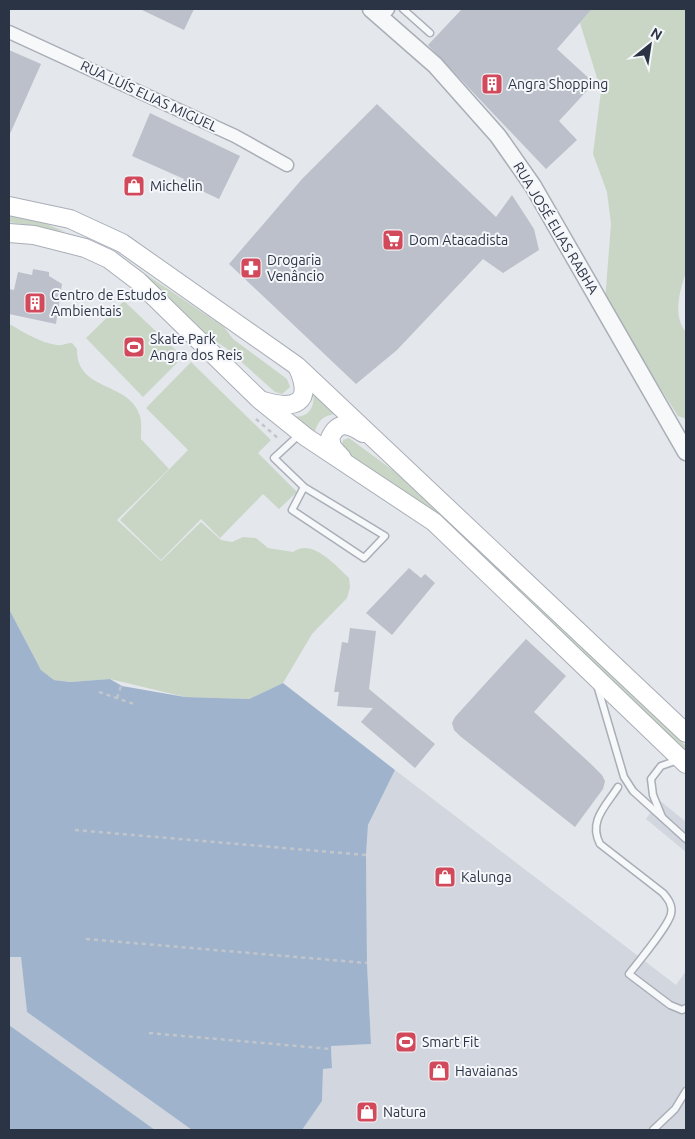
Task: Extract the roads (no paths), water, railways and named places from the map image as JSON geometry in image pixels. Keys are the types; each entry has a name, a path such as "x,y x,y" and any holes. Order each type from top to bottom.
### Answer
{"main road":[{"path":"9,206 70,219 122,243 297,366 686,733"},
{"path":"9,232 62,240 108,259 138,281 257,408 301,433 434,522 683,762"},
{"path":"257,408 294,405 301,400 305,392 297,366"},
{"path":"351,468 332,447 330,438 333,430 340,425 349,424 376,440"}],"street":[{"name":"RUA JOSÉ ELIAS RABHA","path":"380,11 435,65 498,136 533,186 686,452"},
{"name":"RUA LUÍS ELIAS MIGUEL","path":"9,32 236,136 287,164"}],"lane":[{"path":"403,9 430,33"},
{"path":"301,433 274,458 304,487 385,536 364,558 292,510 304,487"},
{"path":"594,675 624,777 634,791 686,839"},
{"path":"662,818 653,795 651,779 661,766 683,762"},
{"path":"618,787 597,819 595,827 596,836 600,844 663,892 671,903 671,914 630,974 670,1005 682,1010 686,1008"},
{"path":"653,1130 675,1110 686,1091"}],"water":[{"path":"9,609 41,670 54,680 70,682 110,679 122,686 185,697 249,699 283,683 395,770 368,825 366,855 367,963 371,1044 331,1046 332,1068 323,1069 322,1101 302,1130 192,1130 27,1012 21,957 9,957"},
{"path":"9,1025 155,1130 9,1130"}],"place":[{"name":"Angra Shopping","path":"492,84"},
{"name":"Michelin","path":"134,186"},
{"name":"Dom Atacadista","path":"393,240"},
{"name":"Drogaria Venâncio","path":"251,268"},
{"name":"Centro de Estudos Ambientais","path":"35,303"},
{"name":"Skate Park Angra dos Reis","path":"134,347"},
{"name":"Kalunga","path":"445,877"},
{"name":"Smart Fit","path":"406,1042"},
{"name":"Havaianas","path":"439,1071"},
{"name":"Natura","path":"367,1112"}]}
